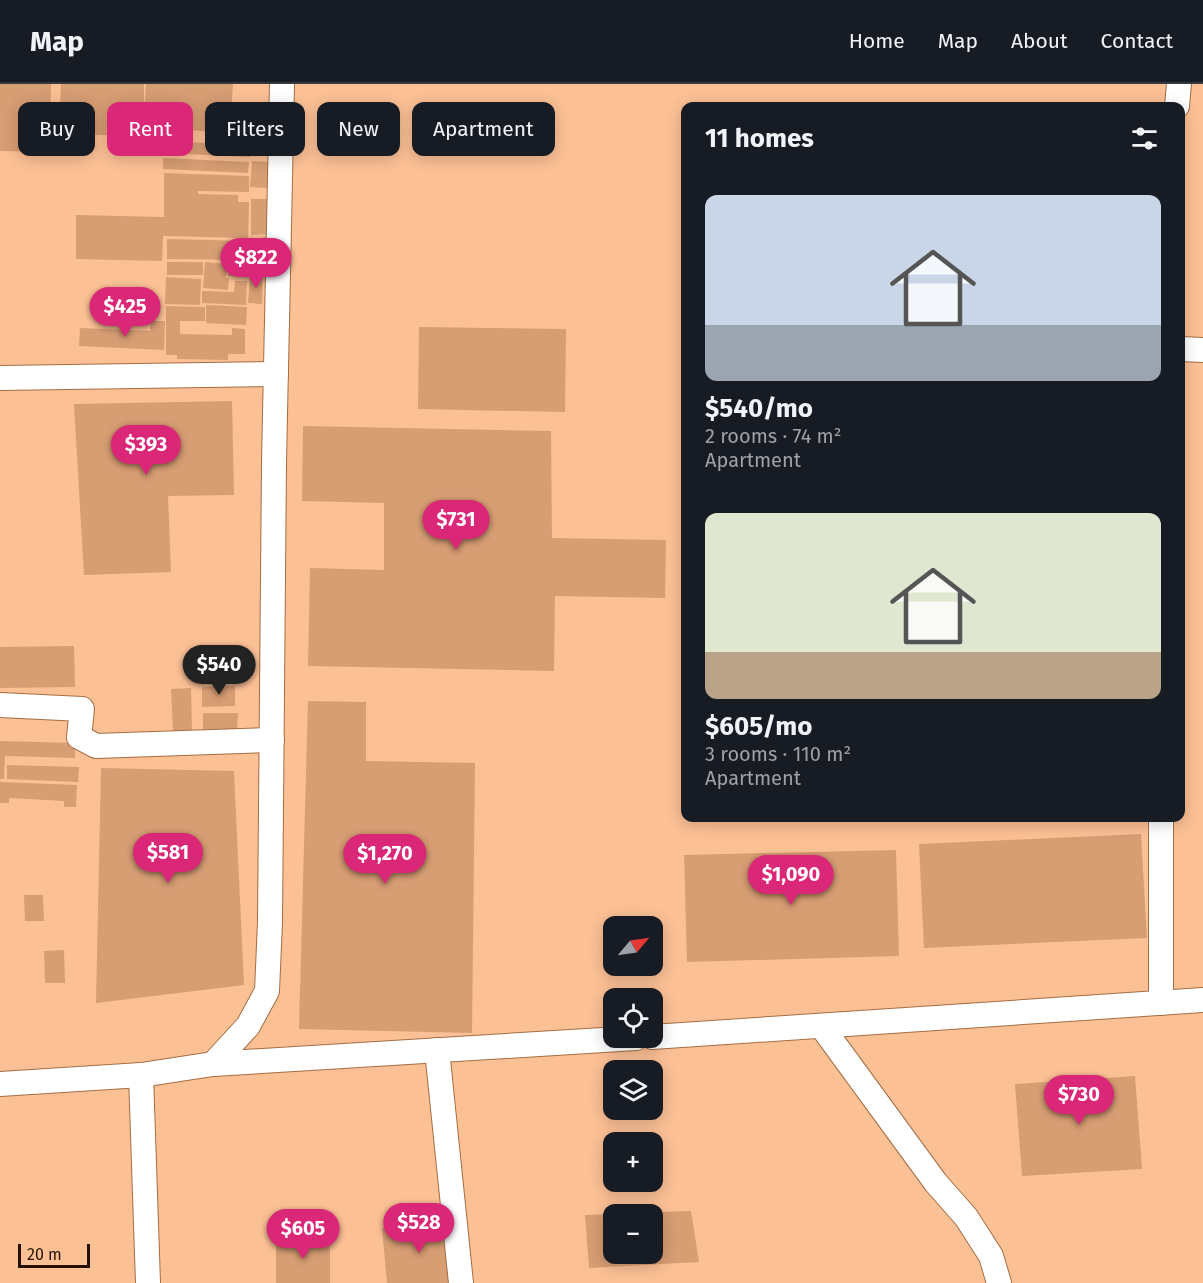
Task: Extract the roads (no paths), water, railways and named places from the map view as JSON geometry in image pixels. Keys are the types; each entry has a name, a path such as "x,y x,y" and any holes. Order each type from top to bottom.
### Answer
{"street":[{"path":"213,1064 248,1026 267,991 270,922 276,374 282,84"},
{"path":"1178,102 1179,84"},
{"path":"1185,349 1203,350"},
{"path":"0,378 276,374"},
{"path":"0,705 82,709 79,737 96,746 272,740"},
{"path":"1161,822 1161,1003"},
{"path":"663,1036 1203,1000"},
{"path":"822,1027 936,1183 966,1217 991,1256 999,1283"},
{"path":"0,1084 141,1075 213,1064 603,1040"},
{"path":"436,1050 461,1283"},
{"path":"141,1075 148,1283"}]}
